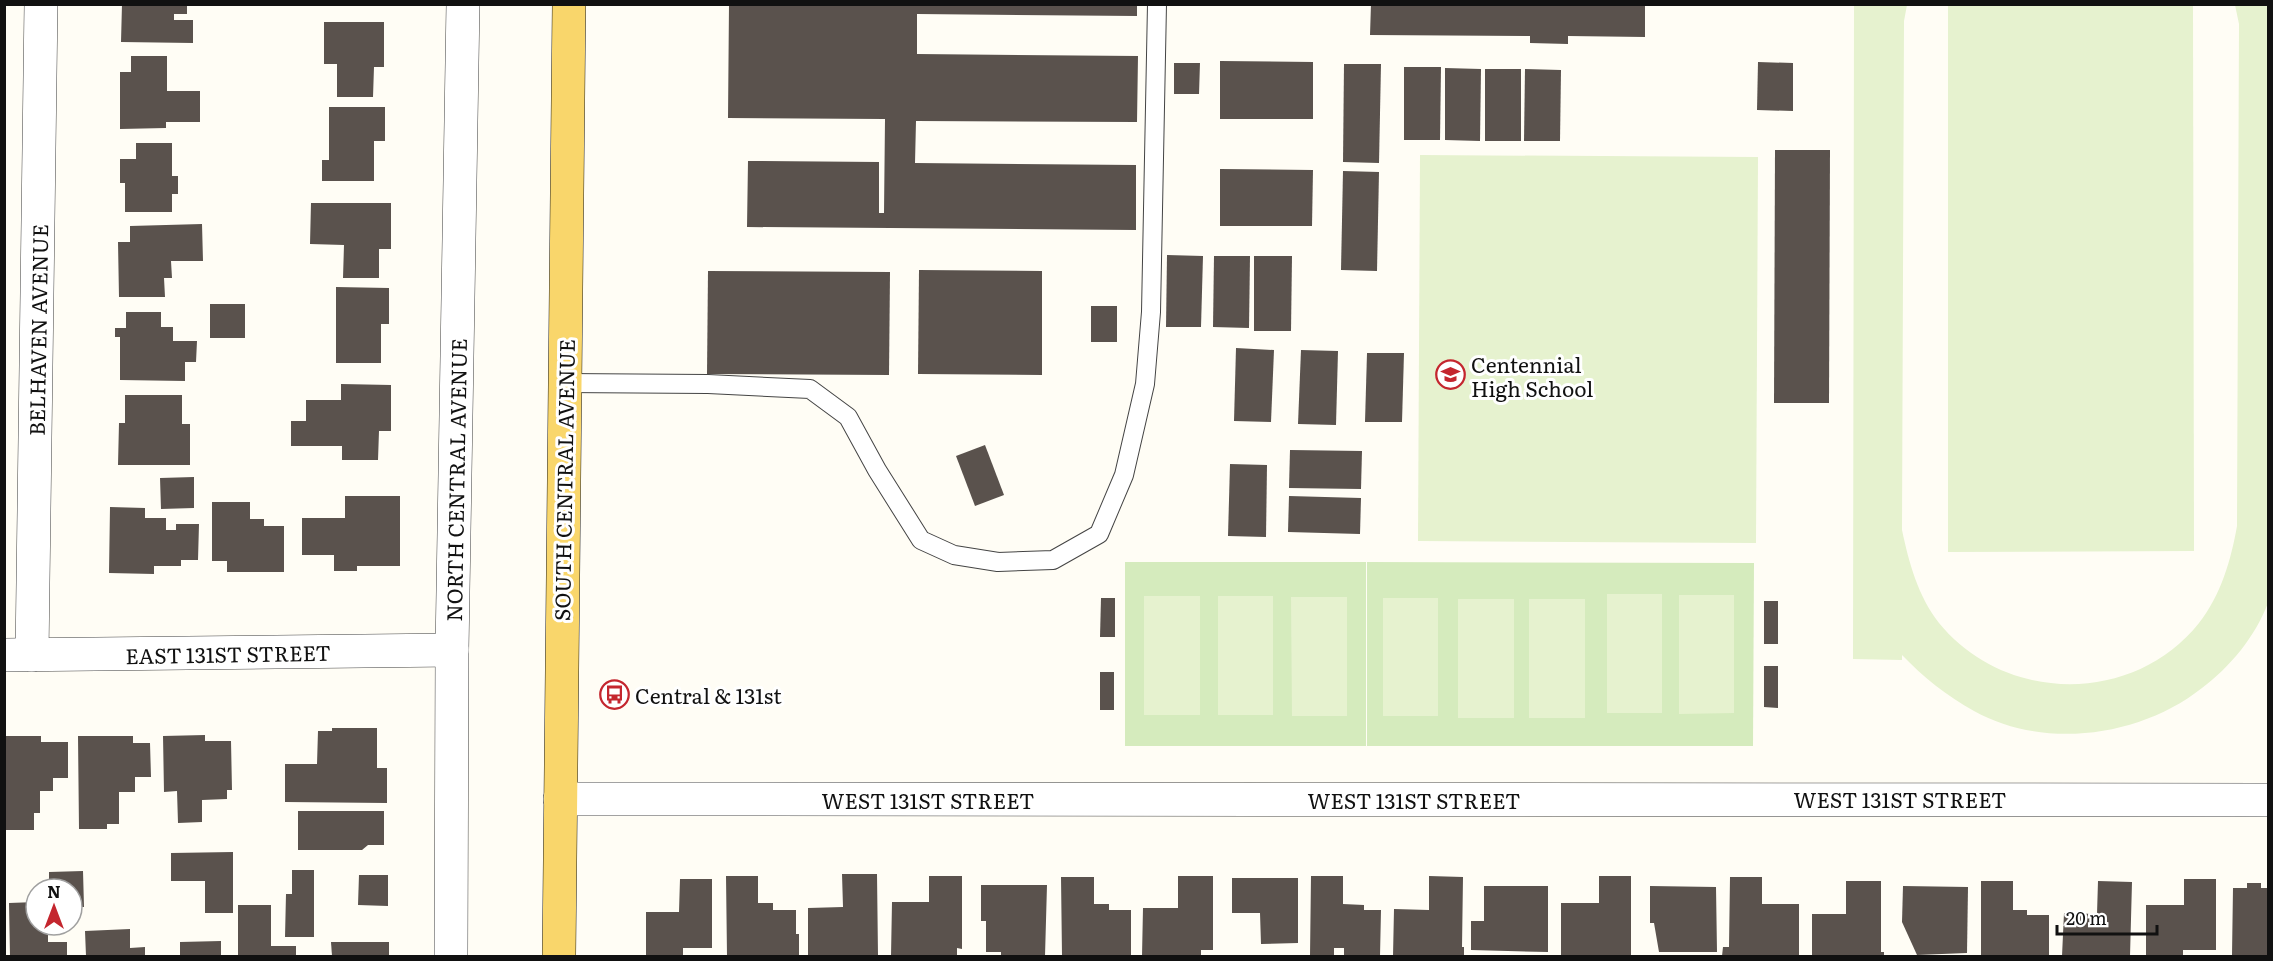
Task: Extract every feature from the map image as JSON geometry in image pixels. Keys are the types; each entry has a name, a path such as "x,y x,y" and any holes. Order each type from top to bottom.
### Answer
{"main road":[{"name":"SOUTH CENTRAL AVENUE","path":"559,957 569,4"}],"street":[{"name":"BELHAVEN AVENUE","path":"18,655 41,4"},
{"name":"NORTH CENTRAL AVENUE","path":"451,957 452,650 463,4"},
{"name":"EAST 131ST STREET","path":"18,655 452,650"},
{"name":"WEST 131ST STREET","path":"560,799 2268,800"}],"lane":[{"path":"564,383 708,384 810,389 848,417 877,470 921,540 954,555 998,562 1053,560 1099,534 1124,475 1145,384 1151,312 1156,4"}],"green space":[{"path":"1854,5 1907,5 1904,21 1902,530 1911,567 1932,613 1966,650 1998,669 2033,680 2069,684 2106,680 2140,669 2172,650 2207,612 2219,589 2232,552 2237,526 2239,24 2235,5 2268,5 2268,603 2249,639 2222,671 2177,705 2150,718 2121,727 2091,732 2061,734 2030,731 2001,723 1974,711 1936,686 1902,655 1902,660 1853,659"},
{"path":"1948,5 2193,5 2194,551 1948,552"},
{"path":"1420,155 1758,157 1756,543 1418,541"},
{"path":"1125,562 1366,562 1366,746 1125,746"},
{"path":"1367,562 1754,563 1753,746 1367,746"},
{"path":"1607,594 1662,594 1662,713 1607,713"},
{"path":"1679,595 1734,595 1734,713 1679,714"},
{"path":"1144,596 1200,596 1200,715 1144,715"},
{"path":"1218,596 1273,596 1273,715 1218,715"},
{"path":"1291,597 1347,597 1347,716 1292,716"},
{"path":"1383,598 1438,598 1438,716 1383,716"},
{"path":"1458,599 1514,599 1514,718 1458,718"},
{"path":"1529,599 1585,599 1585,718 1529,718"}],"building":[{"path":"122,4 187,4 187,14 174,14 174,20 193,20 193,43 121,42"},
{"path":"729,4 1137,4 1137,16 917,14 917,54 1138,56 1137,122 916,121 915,163 1136,165 1136,230 747,227 748,161 879,162 879,213 884,213 885,119 728,118"},
{"path":"1371,4 1645,4 1645,37 1568,36 1568,44 1530,43 1530,36 1370,35"},
{"path":"324,22 384,22 384,67 374,67 373,97 337,97 337,64 324,64"},
{"path":"131,56 167,56 167,91 200,91 200,122 166,122 166,128 120,129 120,72 131,72"},
{"path":"1220,61 1313,62 1313,119 1220,119"},
{"path":"1758,62 1793,63 1793,111 1757,110"},
{"path":"1174,63 1200,63 1199,94 1174,94"},
{"path":"1344,64 1381,64 1379,163 1343,162"},
{"path":"1404,67 1441,67 1440,140 1404,140"},
{"path":"1445,68 1481,69 1480,141 1445,140"},
{"path":"1485,69 1521,69 1521,141 1485,141"},
{"path":"1525,69 1561,70 1560,141 1524,141"},
{"path":"329,107 385,107 385,141 374,141 374,181 322,181 322,160 329,160"},
{"path":"136,143 172,143 172,176 178,176 178,194 172,194 172,212 125,212 125,183 120,183 120,159 136,159"},
{"path":"1775,150 1830,150 1829,403 1774,403"},
{"path":"1220,169 1313,170 1312,226 1220,226"},
{"path":"1343,171 1379,172 1377,271 1341,270"},
{"path":"311,203 391,203 391,249 379,249 379,278 343,278 344,245 310,244"},
{"path":"202,224 203,261 171,261 172,278 164,278 165,297 119,297 118,242 130,242 130,226"},
{"path":"1167,255 1203,256 1201,327 1166,327"},
{"path":"1214,256 1250,256 1249,328 1213,327"},
{"path":"1254,256 1292,256 1291,331 1254,331"},
{"path":"919,270 1042,271 1042,375 918,374"},
{"path":"708,271 890,272 889,375 707,374"},
{"path":"336,287 389,288 389,324 381,324 381,363 336,363"},
{"path":"210,304 245,304 245,338 210,338"},
{"path":"1091,306 1117,306 1117,342 1091,342"},
{"path":"126,312 161,312 161,327 173,327 173,341 197,341 196,362 185,362 185,381 120,380 120,337 115,337 115,328 126,328"},
{"path":"1236,348 1274,350 1271,422 1234,421"},
{"path":"1301,350 1338,351 1336,425 1298,424"},
{"path":"1367,353 1404,353 1402,422 1365,422"},
{"path":"341,384 391,385 391,431 379,431 378,460 342,460 342,446 291,446 291,421 306,421 306,400 341,400"},
{"path":"125,395 182,395 182,424 190,424 190,465 118,465 119,423 125,423"},
{"path":"985,445 1004,495 975,506 956,456"},
{"path":"1290,450 1362,451 1361,489 1289,488"},
{"path":"1230,464 1267,465 1266,537 1228,536"},
{"path":"194,477 194,508 161,509 160,478"},
{"path":"345,496 400,496 400,566 357,566 357,571 334,571 334,555 302,555 302,518 345,518"},
{"path":"1289,496 1361,498 1360,534 1288,532"},
{"path":"212,502 250,502 250,519 264,519 264,526 284,526 284,572 227,572 227,561 212,561"},
{"path":"110,507 145,508 145,518 166,518 166,530 176,530 176,524 199,524 198,560 181,560 181,566 154,566 154,574 109,573"},
{"path":"1101,598 1115,598 1115,637 1100,637"},
{"path":"1764,601 1778,601 1778,644 1764,644"},
{"path":"1764,666 1778,666 1778,708 1764,707"},
{"path":"1100,672 1114,672 1114,710 1100,710"},
{"path":"332,728 377,728 377,768 387,768 387,803 285,802 285,764 317,764 318,731 332,731"},
{"path":"205,735 205,741 231,741 232,790 227,790 227,799 202,800 202,822 178,823 177,791 164,792 163,736"},
{"path":"4,736 41,736 41,742 68,742 68,778 53,778 53,791 40,791 40,813 34,813 34,830 4,830"},
{"path":"78,736 133,736 133,743 150,743 151,777 135,777 135,792 119,792 119,824 107,824 107,829 79,829"},
{"path":"298,811 384,811 384,845 368,845 362,850 298,850"},
{"path":"233,852 233,913 205,913 205,881 171,881 171,853"},
{"path":"292,870 314,870 314,937 285,937 286,894 292,894"},
{"path":"83,871 83,877 49,877 49,872"},
{"path":"842,874 877,874 878,956 808,956 808,908 843,907"},
{"path":"359,875 388,875 388,906 358,905"},
{"path":"726,876 758,876 758,903 773,903 773,910 796,910 799,956 727,956"},
{"path":"929,876 962,876 962,949 957,948 957,956 891,956 892,902 929,902"},
{"path":"1178,876 1213,876 1213,950 1201,950 1201,956 1142,956 1143,908 1178,908"},
{"path":"1311,876 1343,876 1343,904 1364,905 1364,910 1381,910 1380,956 1344,956 1344,948 1334,948 1334,956 1310,956"},
{"path":"1429,876 1463,877 1462,947 1464,947 1464,956 1393,956 1394,909 1429,910"},
{"path":"1599,876 1631,876 1631,956 1561,956 1561,903 1599,903"},
{"path":"1061,877 1094,877 1094,904 1109,904 1109,910 1131,910 1131,956 1062,956"},
{"path":"1730,877 1762,877 1762,904 1799,904 1799,956 1722,956 1723,947 1729,947"},
{"path":"1232,878 1298,878 1298,943 1261,944 1260,913 1232,913"},
{"path":"680,879 712,879 712,948 683,948 683,956 646,956 646,912 679,912"},
{"path":"2184,879 2216,879 2216,950 2183,950 2183,956 2146,956 2146,905 2184,905"},
{"path":"1846,881 1881,881 1881,952 1884,952 1884,956 1812,956 1812,914 1846,914"},
{"path":"1981,881 2013,881 2013,910 2027,910 2027,915 2049,915 2049,956 1981,956"},
{"path":"2098,881 2132,882 2130,956 2062,956 2064,913 2097,914"},
{"path":"2247,883 2261,883 2261,888 2268,888 2268,956 2232,955 2233,888 2247,888"},
{"path":"981,885 1047,885 1045,956 1001,956 1001,952 986,952 986,921 981,921"},
{"path":"1484,886 1548,886 1548,952 1471,950 1471,921 1484,921"},
{"path":"1650,886 1716,887 1717,952 1659,952 1654,923 1650,923"},
{"path":"1903,886 1968,887 1967,953 1917,955 1902,922"},
{"path":"24,902 24,937 48,937 48,942 67,942 67,956 10,956 9,903"},
{"path":"238,905 271,905 271,946 296,946 296,956 238,956"},
{"path":"130,929 130,948 145,947 145,956 86,956 85,931"},
{"path":"221,941 221,956 180,956 180,942"},
{"path":"331,942 389,942 389,956 332,956"}],"place":[{"name":"Centennial High School","path":"1450,375"},
{"name":"Central & 131st","path":"614,694"}]}
